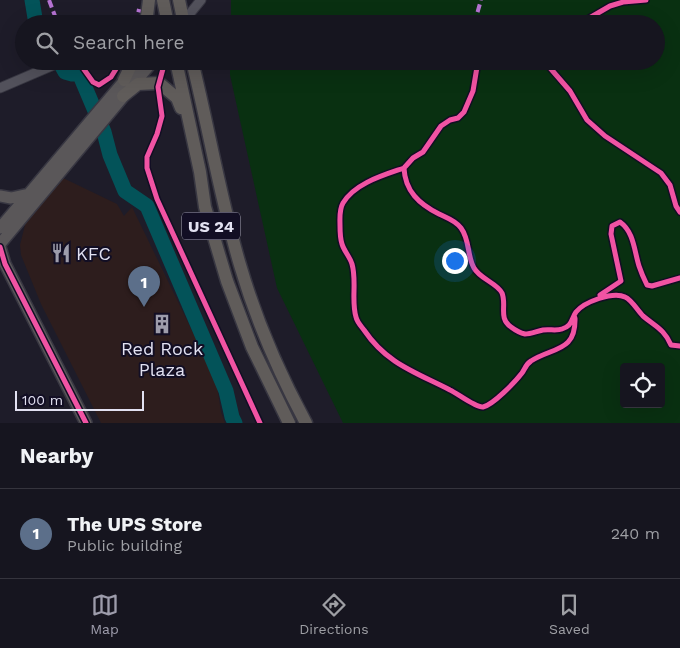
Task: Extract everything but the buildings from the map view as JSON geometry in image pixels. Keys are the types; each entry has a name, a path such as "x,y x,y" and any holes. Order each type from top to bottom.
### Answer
{"highway":[{"path":"147,15 149,0"},
{"path":"163,0 166,15"},
{"path":"178,0 181,15"},
{"path":"124,80 129,70"},
{"name":"US 24","path":"178,70 200,172 205,207 228,281 268,383 289,423"},
{"name":"US 24","path":"194,70 239,264 258,320 306,423"},
{"path":"123,96 138,84 159,83 177,98 200,172"}],"main road":[{"path":"86,423 5,264 0,246 109,105 124,80 133,70"},
{"path":"109,105 123,96 145,70"},
{"path":"0,228 86,133"},
{"path":"0,196 11,198 29,194"}],"street":[{"path":"189,15 201,0"},
{"path":"0,88 41,70"}],"shaded area":[{"path":"61,177 117,204 124,216 132,207 216,380 221,412 225,423 101,423 41,304 21,255 20,245 26,221"}],"green space":[{"path":"231,0 680,0 680,423 343,423 277,288 230,70 665,70 665,15 231,15"}],"waterway":[{"path":"32,0 34,15"},
{"path":"64,70 72,74 79,73 104,132 110,155 125,191 147,206 226,391 235,423"}],"marked path":[{"path":"49,0 55,15"},
{"path":"477,15 481,0"},
{"path":"138,15 139,9"}],"cycle path":[{"path":"594,15 610,6 623,2 646,0"},
{"path":"84,70 93,82 99,85 111,77 115,70"},
{"path":"163,70 158,87 162,116 147,157 147,168 157,199 260,423"},
{"path":"476,70 473,91 464,112 458,118 450,120 441,126 423,152 413,158 404,168 407,183 414,196 425,206 454,221 461,228 466,238 474,268 502,293 504,315 507,323 525,334 543,330 562,329 569,325 580,308 599,298 613,295 630,300 643,316 662,332 671,345 680,346"},
{"path":"552,70 570,91 587,120 605,136 661,173 670,185 676,206 680,212"},
{"path":"404,168 362,185 348,196 340,211 341,242 351,261 357,319 373,342 382,351 402,366 483,407 504,393 519,377 529,362 567,343 572,337 575,318"},
{"path":"600,295 621,281 611,234 612,226 620,222 631,236 639,266 647,285 652,286 680,278"},
{"path":"0,247 5,264 86,423"}],"place":[{"name":"KFC","path":"61,253"},
{"name":"The UPS Store","path":"144,307"},
{"name":"Red Rock Plaza","path":"162,324"}]}
